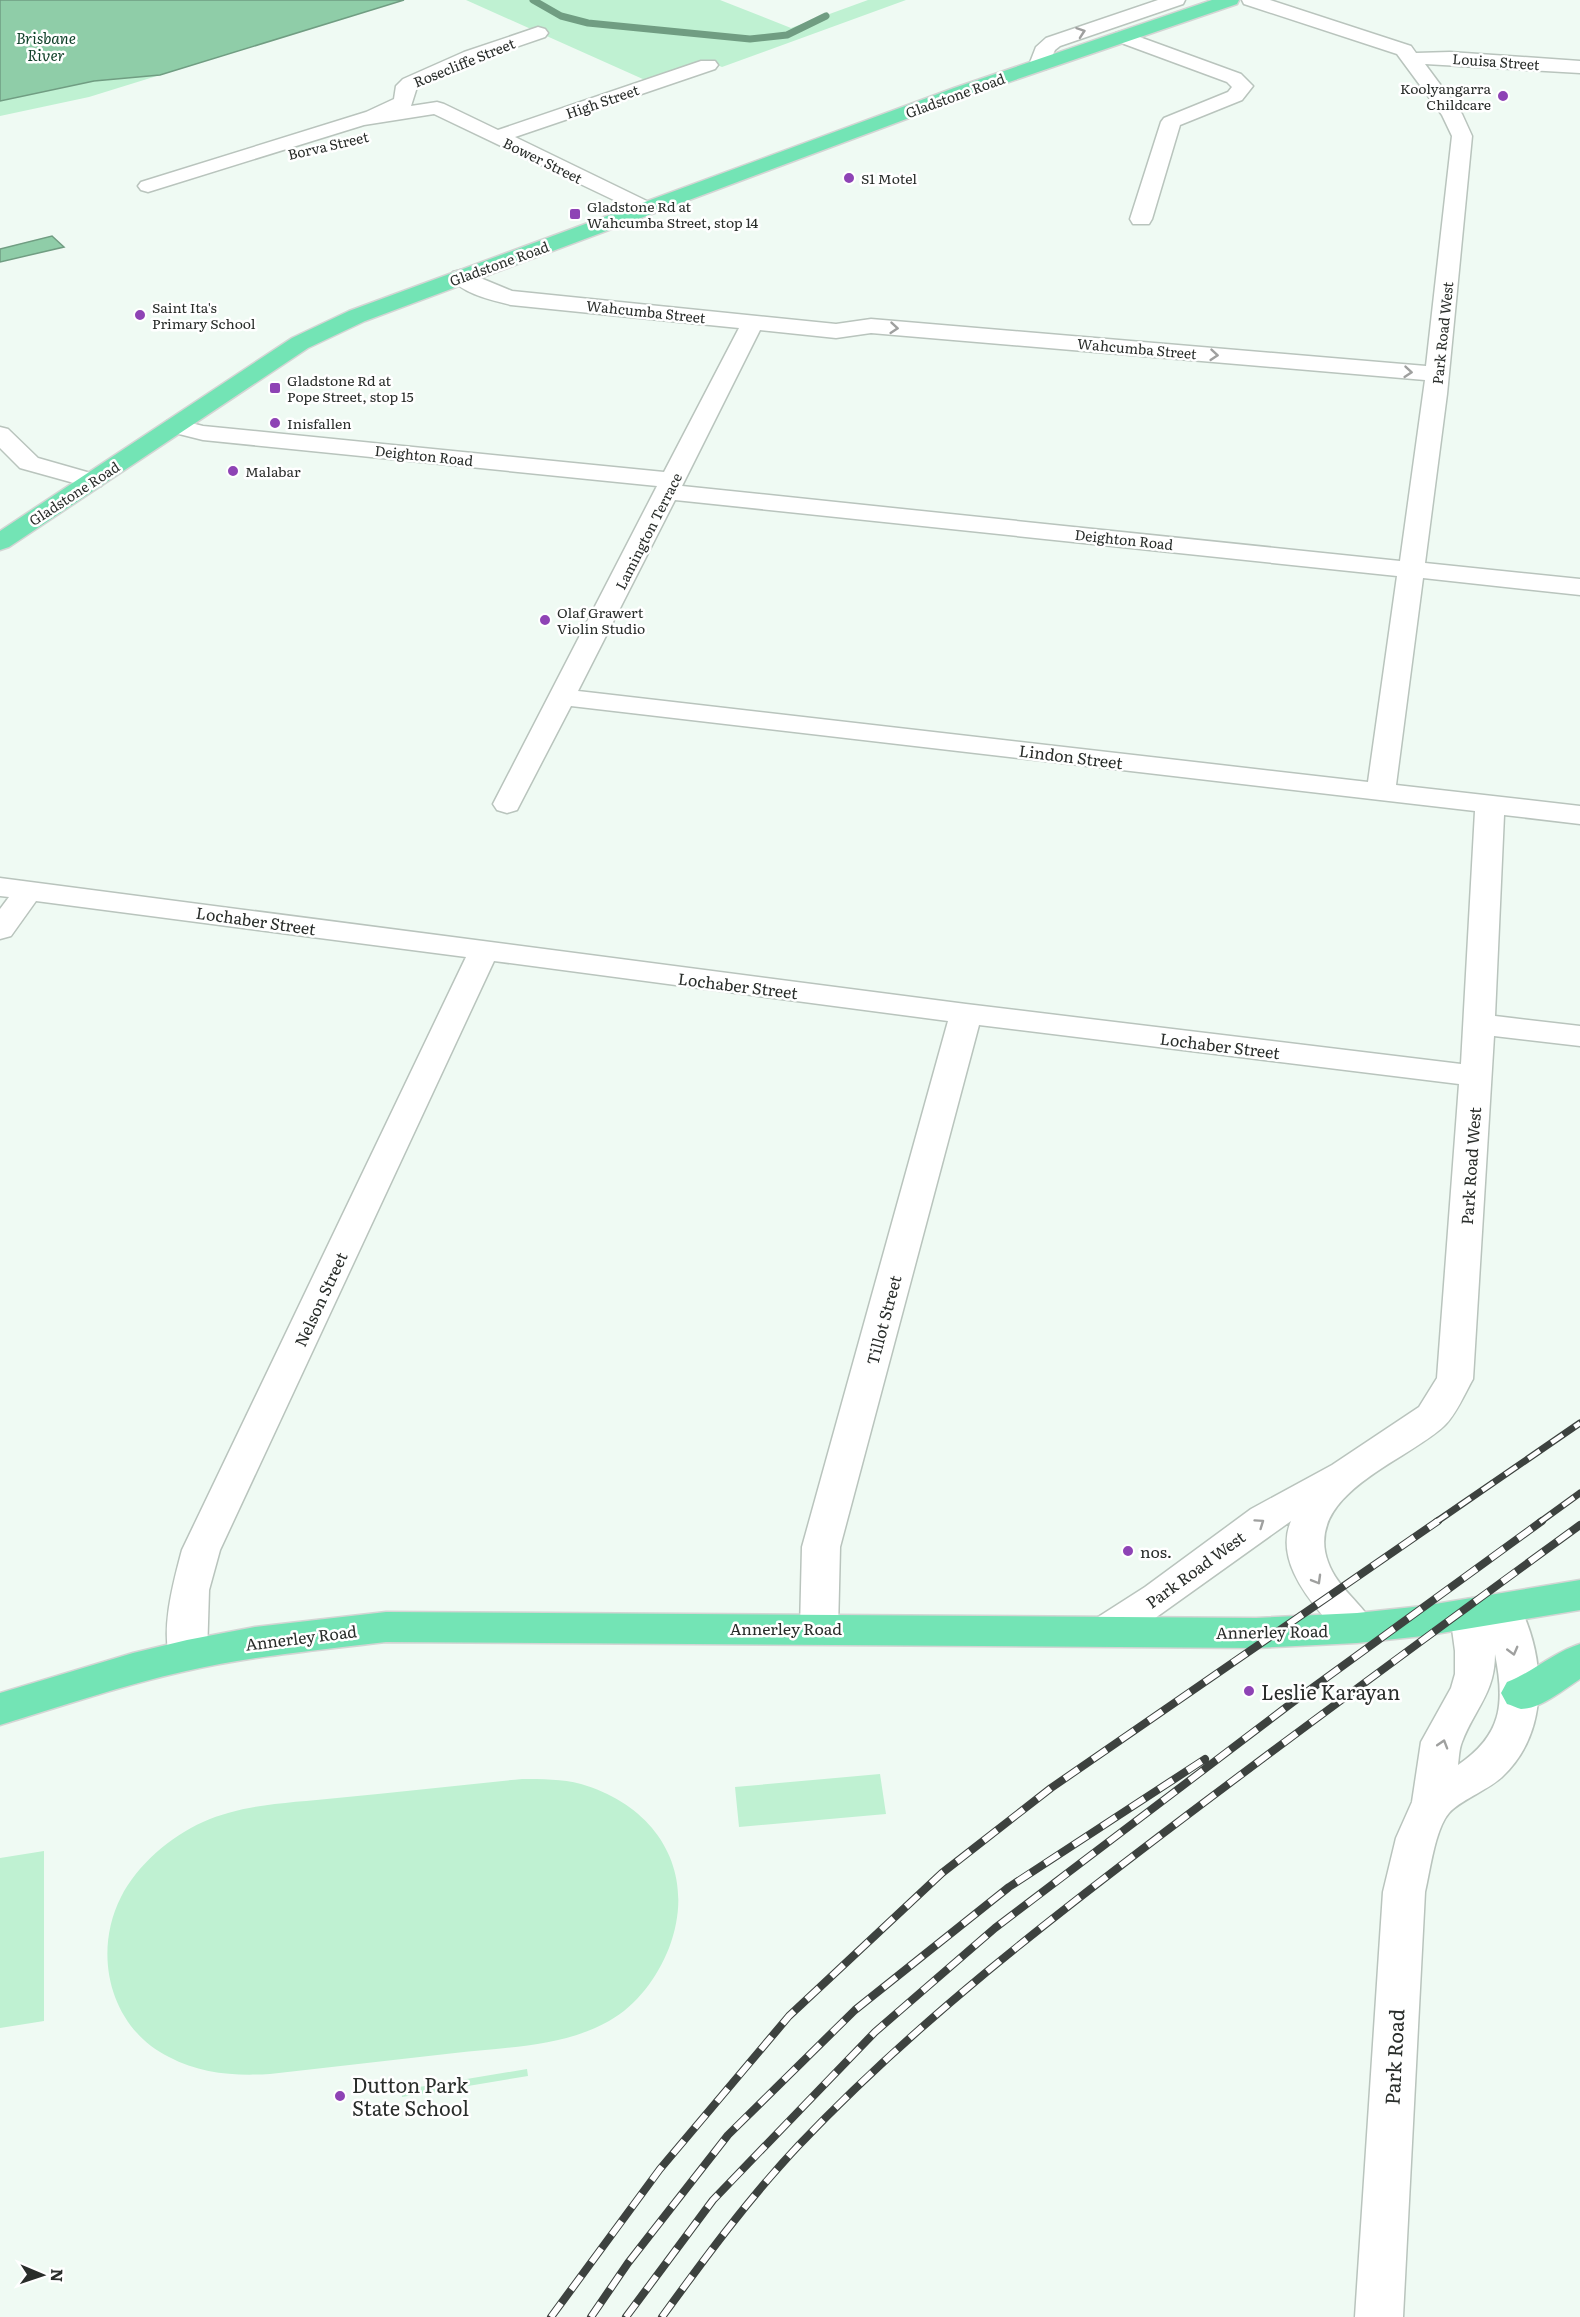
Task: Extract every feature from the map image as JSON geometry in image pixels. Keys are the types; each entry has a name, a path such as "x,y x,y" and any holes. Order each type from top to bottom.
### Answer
{"main road":[{"name":"Gladstone Road","path":"0,542 300,343 357,316 1039,65 1230,0"},
{"name":"Annerley Road","path":"0,1709 133,1668 187,1655 266,1640 386,1627 1109,1630 1256,1633 1357,1628 1485,1611 1580,1595"},
{"path":"1521,1694 1537,1687 1580,1659"}],"street":[{"path":"1039,65 1048,44 1176,0"},
{"name":"Park Road West","path":"1251,0 1399,48 1412,59 1452,114 1462,136 1436,384 1381,792"},
{"name":"Rosecliffe Street","path":"405,102 406,86 410,82 466,58 538,33"},
{"path":"1123,37 1234,78 1243,86 1235,96 1171,122 1142,219"},
{"name":"Louisa Street","path":"1412,59 1450,58 1580,67"},
{"name":"High Street","path":"496,137 708,65"},
{"name":"Borva Street","path":"148,186 361,119 405,102"},
{"name":"Borva Street","path":"361,119 432,109 444,111"},
{"name":"Borva Street","path":"208,167 336,146 444,111"},
{"name":"Bower Street","path":"444,111 646,208"},
{"name":"Wahcumba Street","path":"461,277 489,292 511,298 836,330 864,342 1436,384"},
{"name":"Lamington Terrace","path":"507,804 753,322"},
{"name":"Deighton Road","path":"175,426 203,433 1580,587"},
{"path":"0,434 29,463 92,481"},
{"name":"Lindon Street","path":"562,698 1580,815"},
{"name":"Park Road West","path":"1109,1630 1159,1597 1264,1519 1345,1475 1432,1416 1455,1379 1476,1076 1490,804"},
{"path":"0,930 14,889"},
{"name":"Lochaber Street","path":"14,889 966,1014 1476,1076"},
{"name":"Nelson Street","path":"187,1655 190,1590 201,1550 484,951"},
{"name":"Tillot Street","path":"819,1629 821,1547 966,1014"},
{"path":"1479,1024 1580,1036"},
{"name":"Park Road West","path":"1345,1475 1315,1508 1306,1528 1304,1545 1307,1562 1319,1584 1357,1628"},
{"path":"1434,1802 1488,1765 1497,1755 1515,1724 1521,1707 1515,1655 1485,1611"},
{"name":"Park Road","path":"1379,2317 1402,1902 1411,1855 1434,1802 1441,1742 1470,1690 1475,1674 1476,1651 1485,1611"}],"shaded area":[{"path":"466,0 720,0 791,28 868,0 906,0 722,67 705,60 645,80"},
{"path":"160,75 89,97 0,116 0,101 94,81"},
{"path":"880,1774 886,1814 739,1827 735,1787"},
{"path":"522,1779 574,1782 608,1794 631,1808 650,1826 664,1846 674,1869 678,1893 677,1920 669,1948 645,1990 609,2021 573,2036 534,2044 244,2075 218,2073 193,2067 169,2057 149,2044 133,2028 120,2009 112,1987 108,1965 108,1942 112,1919 121,1897 136,1874 167,1843 191,1828 219,1816 252,1807"},
{"path":"44,1851 44,2021 0,2028 0,1858"},
{"path":"527,2069 528,2076 402,2097 401,2090"}],"water":[{"name":"Brisbane River","path":"0,0 404,0 160,75 94,81 0,101"},
{"path":"52,236 64,247 0,262 0,249"}],"waterway":[{"path":"533,0 561,16 588,23 750,39 787,35 826,16"}],"railway":[{"path":"1436,1522 1580,1423"},
{"path":"1540,1522 1580,1493"},
{"path":"551,2317 660,2169 789,2016 942,1873 1051,1788 1438,1521"},
{"path":"626,2317 713,2200 875,2032 995,1928 1293,1702 1542,1521"},
{"path":"662,2317 728,2229 799,2145 890,2056 937,2014 1035,1932 1135,1854 1580,1525"},
{"path":"591,2317 628,2263 728,2135 855,2010 1009,1887 1205,1759"}],"place":[{"name":"Koolyangarra Childcare","path":"1503,96"},
{"name":"S1 Motel","path":"849,178"},
{"name":"Gladstone Rd at Wahcumba Street, stop 14","path":"575,214"},
{"name":"Saint Ita's Primary School","path":"140,315"},
{"name":"Gladstone Rd at Pope Street, stop 15","path":"275,388"},
{"name":"Inisfallen","path":"275,423"},
{"name":"Malabar","path":"233,471"},
{"name":"Olaf Grawert Violin Studio","path":"545,620"},
{"name":"nos.","path":"1128,1551"},
{"name":"Leslie Karayan","path":"1249,1691"},
{"name":"Dutton Park State School","path":"340,2096"}]}
